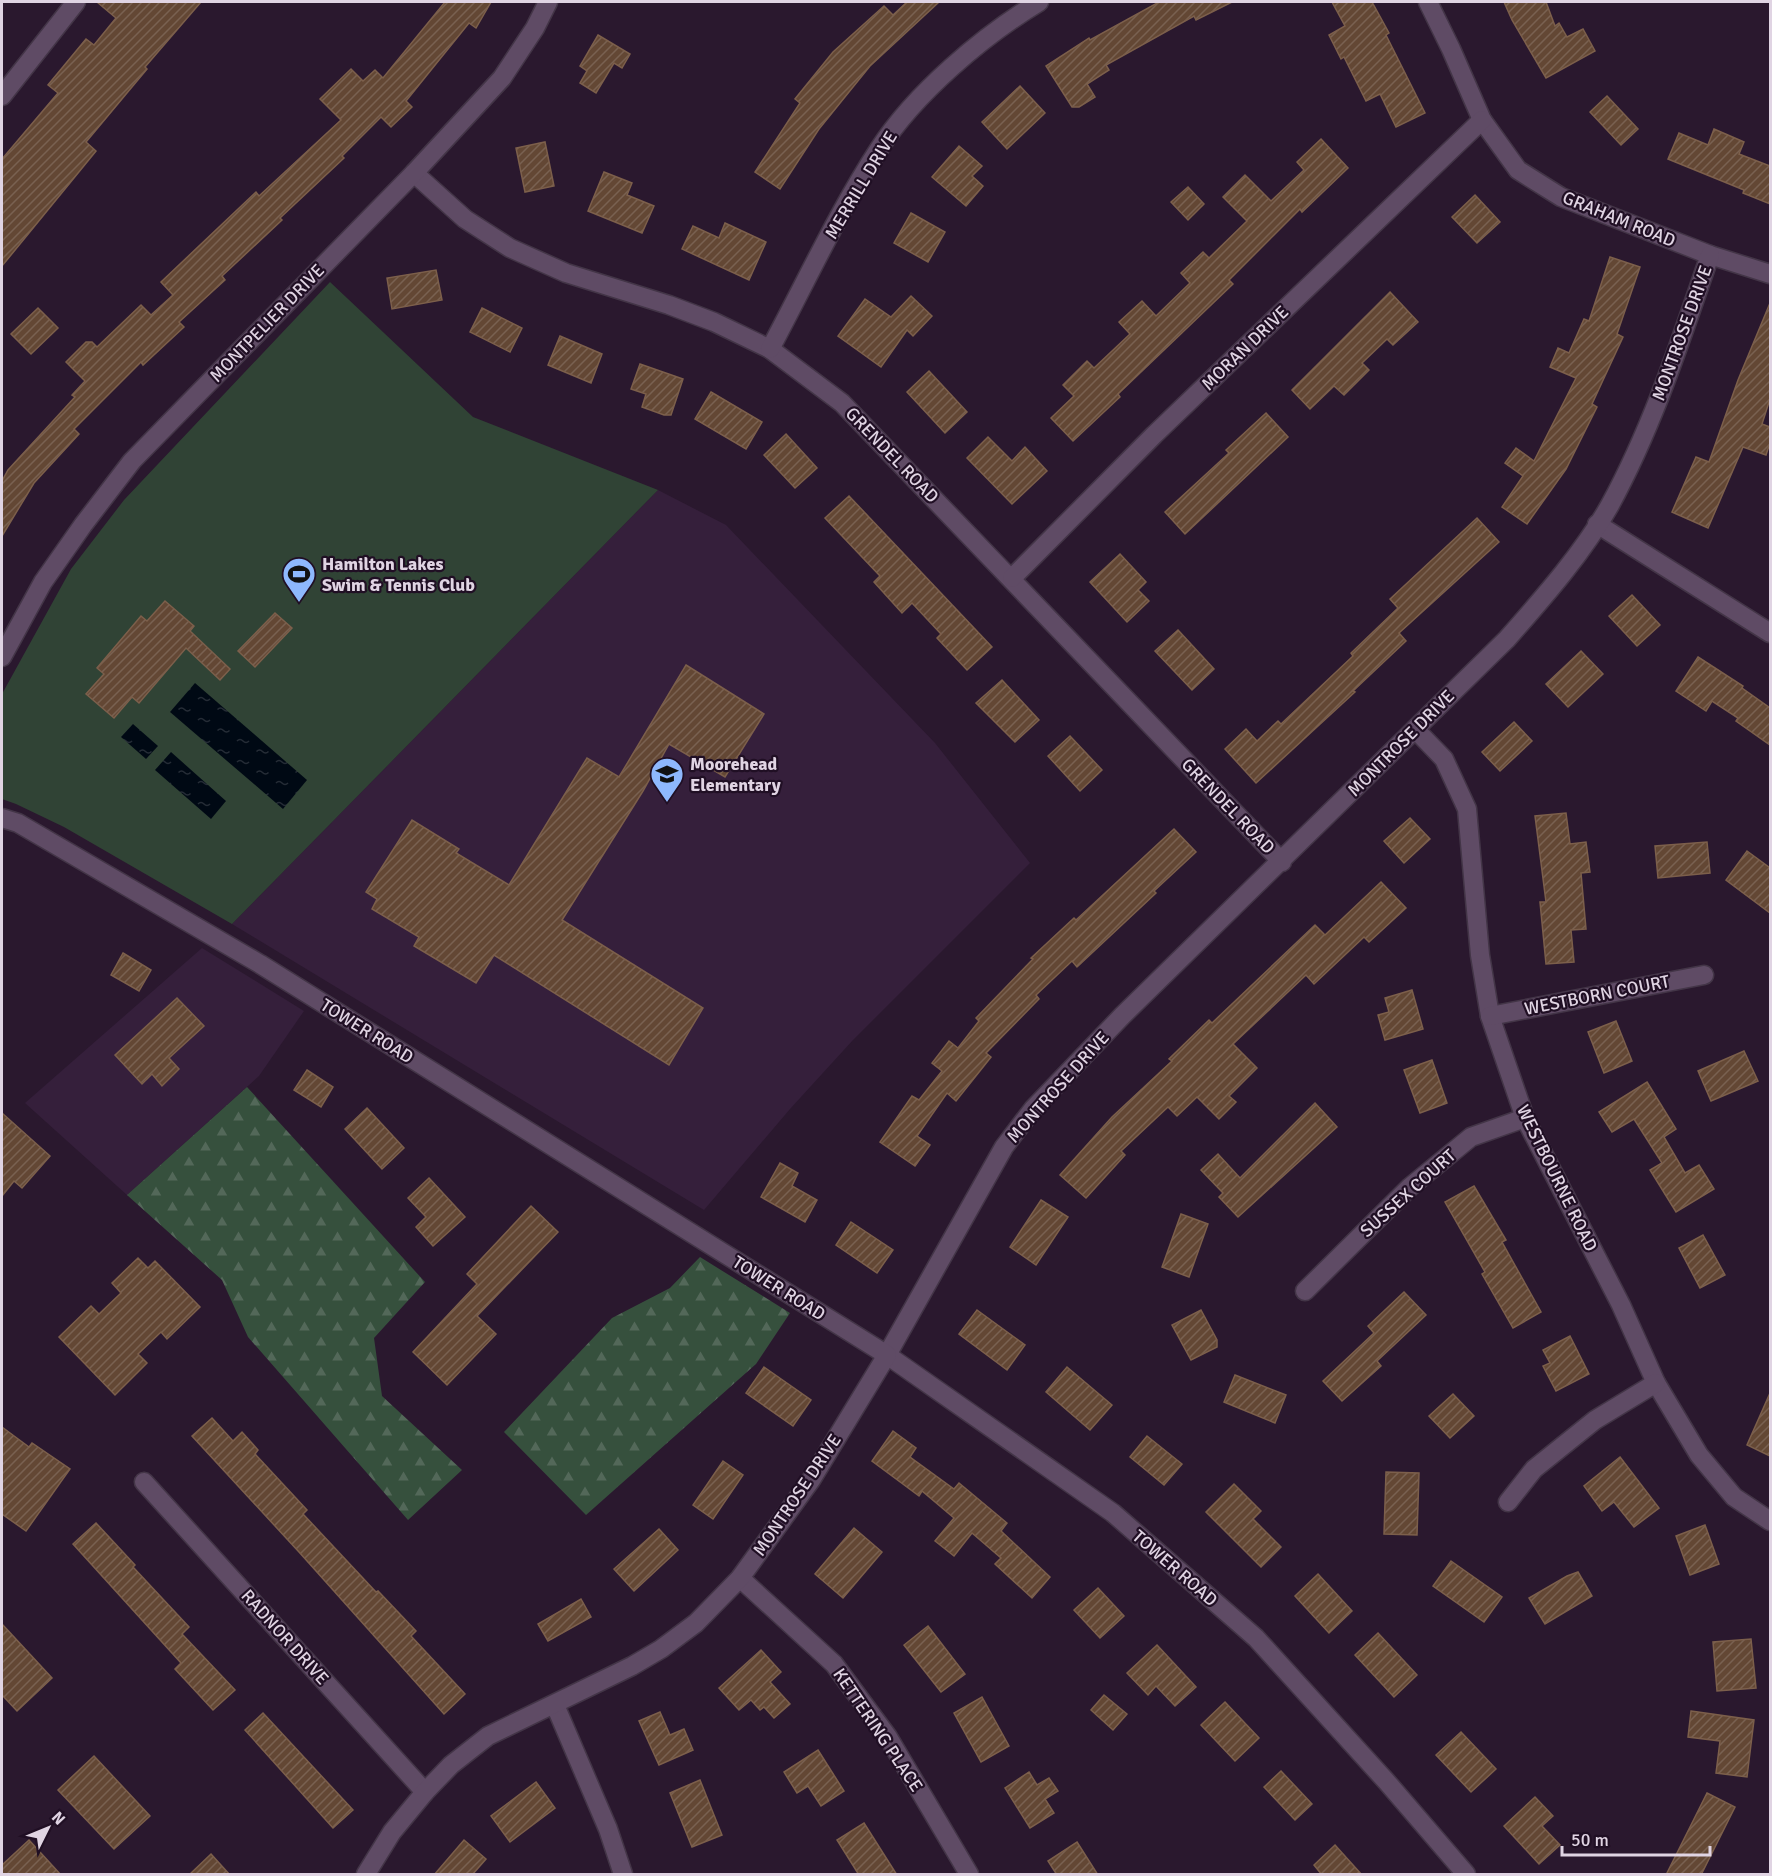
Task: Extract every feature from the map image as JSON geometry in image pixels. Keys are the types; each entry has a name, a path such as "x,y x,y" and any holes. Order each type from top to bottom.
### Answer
{"street":[{"path":"2,96 76,2"},
{"name":"MONTPELIER DRIVE","path":"2,657 43,582 82,525 132,461 414,173 502,78 535,28 548,2"},
{"name":"MERRILL DRIVE","path":"770,349 880,147 922,96 973,49 1039,2"},
{"name":"GRAHAM ROAD","path":"1428,2 1482,120 1518,170 1561,198 1710,255 1770,274"},
{"name":"MORAN DRIVE","path":"1012,578 1154,435 1482,120"},
{"name":"GRENDEL ROAD","path":"414,173 465,219 510,248 566,273 703,318 770,349 842,403 1282,862"},
{"name":"MONTROSE DRIVE","path":"366,1875 392,1832 451,1765 488,1736 555,1705 662,1649 696,1623 740,1578 811,1480 887,1355 1004,1147 1018,1128 1122,1016 1282,862 1507,639 1555,583 1609,507 1635,455 1671,366 1710,255"},
{"path":"1597,524 1770,633"},
{"name":"WESTBOURNE ROAD","path":"1415,729 1444,759 1467,809 1480,955 1490,1016 1525,1118 1621,1305 1656,1383 1699,1455 1734,1497 1770,1521"},
{"name":"TOWER ROAD","path":"2,818 18,824 260,964 887,1355 1113,1514 1256,1638 1386,1781 1466,1875"},
{"name":"WESTBORN COURT","path":"1490,1016 1704,975"},
{"name":"SUSSEX COURT","path":"1305,1291 1410,1187 1471,1137 1525,1118"},
{"path":"1508,1502 1534,1469 1595,1420 1656,1383"},
{"name":"RADNOR DRIVE","path":"144,1482 425,1792"},
{"name":"KETTERING PLACE","path":"740,1578 834,1664 888,1737 969,1875"},
{"path":"555,1705 608,1829 623,1875"}],"shaded area":[{"name":"Moorehead Elementary","path":"658,490 726,525 935,743 1030,863 853,1040 790,1109 704,1210 232,924"},
{"path":"202,948 304,1011 259,1076 127,1195 25,1103"}],"green space":[{"name":"Hamilton Lakes Swim & Tennis Club","path":"330,282 473,417 658,490 232,924 64,827 2,799 2,694 71,569 124,500"},
{"path":"247,1087 425,1282 374,1338 382,1396 462,1470 408,1520 248,1337 222,1280 127,1195"},
{"path":"700,1257 790,1313 756,1364 586,1515 504,1432 612,1318 670,1288"}],"water":[{"path":"195,683 307,780 283,809 170,712"},
{"path":"133,724 158,746 146,759 121,737"},
{"path":"171,752 226,801 211,819 155,770"}],"building":[{"path":"97,2 201,2 145,67 147,69 86,142 96,151 2,266 2,159 58,93 48,85 86,39 94,45 116,18"},
{"path":"445,2 491,2 476,28 469,23 406,101 412,107 391,127 381,117 342,156 344,158 280,218 282,220 222,276 225,280 179,322 184,327 143,365 141,362 74,429 79,434 34,483 2,536 2,481 8,470 75,397 72,395 85,381 66,362 86,342 92,342 97,347 141,305 151,315 173,295 161,282 256,192 259,196 341,120 320,99 351,69 363,81 375,70 383,78"},
{"path":"907,2 939,2 870,66 819,129 780,189 755,172 800,103 795,99 833,52 884,6 893,15"},
{"path":"1159,2 1232,2 1196,20 1194,16 1106,65 1109,70 1087,84 1095,97 1079,107 1072,107 1046,66 1089,38 1090,40"},
{"path":"1332,2 1372,2 1389,33 1386,35 1425,113 1396,127 1380,94 1366,101 1344,57 1341,59 1329,35 1345,26"},
{"path":"1504,2 1546,2 1555,26 1559,23 1567,37 1583,29 1595,51 1546,78"},
{"path":"598,35 630,54 622,68 614,63 596,93 580,83 587,71 580,66"},
{"path":"1020,86 1045,113 1007,149 982,122"},
{"path":"1607,96 1638,129 1621,145 1590,112"},
{"path":"1714,129 1744,142 1739,154 1770,166 1770,204 1743,193 1744,190 1668,159 1679,133 1708,145"},
{"path":"1321,139 1348,168 1302,212 1300,209 1229,280 1233,284 1118,394 1120,397 1073,441 1051,418 1074,396 1063,385 1087,361 1094,368 1130,334 1119,322 1142,301 1156,316 1190,283 1181,273 1203,252 1209,258 1247,221 1223,197 1245,175 1271,201 1304,170 1297,162"},
{"path":"545,142 554,186 525,192 516,148"},
{"path":"959,146 982,166 972,176 983,186 966,206 932,177"},
{"path":"604,172 632,183 627,195 654,206 642,233 588,211"},
{"path":"1188,187 1204,204 1188,220 1171,202"},
{"path":"1475,195 1500,222 1477,243 1452,217"},
{"path":"911,213 945,232 928,262 894,243"},
{"path":"725,223 766,242 749,280 682,249 693,226 719,238"},
{"path":"1610,257 1640,267 1617,334 1623,337 1592,404 1597,407 1566,469 1527,524 1502,507 1523,476 1505,463 1516,448 1534,461 1576,378 1550,367 1558,348 1569,353 1584,319 1589,321"},
{"path":"436,270 442,300 392,309 387,278"},
{"path":"1390,292 1418,322 1393,345 1387,339 1362,363 1369,370 1344,395 1334,386 1310,409 1292,390"},
{"path":"911,296 932,316 913,336 907,330 881,367 838,336 865,299 891,317"},
{"path":"1770,303 1770,399 1762,424 1770,427 1770,443 1766,455 1743,447 1708,528 1672,512 1696,457 1709,462 1738,380"},
{"path":"38,308 58,328 31,354 11,334"},
{"path":"482,308 522,328 510,352 470,332"},
{"path":"560,336 602,354 591,383 548,365"},
{"path":"640,364 683,379 671,415 664,415 642,407 646,394 631,389"},
{"path":"929,371 967,412 945,433 907,392"},
{"path":"711,392 762,422 746,449 695,419"},
{"path":"1266,413 1288,437 1185,534 1165,512 1229,453 1226,450"},
{"path":"786,434 817,468 795,488 764,455"},
{"path":"988,437 1012,461 1025,447 1047,471 1012,504 967,458"},
{"path":"849,496 992,647 967,670 937,638 941,634 912,603 902,613 874,582 880,576 825,518"},
{"path":"1477,518 1499,542 1399,633 1406,641 1353,691 1355,692 1256,783 1225,749 1246,729 1257,741 1278,721 1281,724 1353,656 1351,653 1398,608 1390,599"},
{"path":"1120,554 1146,582 1138,590 1149,601 1127,622 1090,582"},
{"path":"1632,595 1660,625 1637,646 1609,616"},
{"path":"165,601 194,626 190,631 230,669 220,680 186,648 139,703 132,697 114,718 86,694 104,674 97,668 141,616 147,621"},
{"path":"275,613 292,628 255,667 238,651"},
{"path":"1178,630 1214,669 1192,690 1155,651"},
{"path":"1581,651 1603,674 1568,707 1546,684"},
{"path":"1698,657 1743,686 1742,688 1770,708 1770,745 1736,721 1738,718 1712,701 1706,711 1676,691"},
{"path":"686,665 764,714 725,777 669,744 643,791 562,920 703,1008 669,1065 494,955 476,983 414,946 419,937 372,909 377,899 366,892 412,820 459,849 456,853 509,885 587,758 619,777"},
{"path":"1002,680 1039,720 1015,742 976,703"},
{"path":"1514,722 1532,741 1500,771 1482,752"},
{"path":"1070,736 1102,770 1080,791 1048,756"},
{"path":"1566,813 1570,844 1586,842 1590,872 1581,873 1586,929 1571,930 1574,962 1546,964 1540,902 1546,902 1535,816"},
{"path":"1410,818 1430,839 1404,863 1384,841"},
{"path":"1174,829 1196,852 1077,967 1072,961 1036,995 1039,999 986,1053 991,1057 956,1101 947,1093 917,1136 930,1145 915,1166 880,1142 912,1096 919,1100 942,1071 932,1063 949,1041 958,1048 979,1021 976,1018 1033,959 1031,958 1074,918 1076,920"},
{"path":"1707,842 1710,873 1658,878 1655,846"},
{"path":"1747,851 1770,868 1770,913 1726,880"},
{"path":"1381,882 1406,908 1369,942 1364,937 1314,984 1306,975 1233,1044 1257,1068 1229,1096 1236,1102 1219,1119 1197,1097 1177,1116 1168,1107 1121,1151 1125,1155 1086,1198 1060,1175 1112,1117 1172,1061 1169,1059 1209,1020 1212,1023 1315,925 1325,935"},
{"path":"123,953 151,970 139,991 111,975"},
{"path":"1412,990 1423,1029 1385,1040 1378,1015 1389,1012 1385,998"},
{"path":"177,998 204,1026 169,1058 179,1069 162,1086 152,1074 142,1084 115,1055"},
{"path":"1616,1021 1632,1061 1604,1073 1588,1032"},
{"path":"1744,1051 1758,1081 1711,1101 1698,1071"},
{"path":"1432,1060 1447,1103 1420,1113 1404,1070"},
{"path":"307,1070 333,1087 321,1107 294,1090"},
{"path":"1647,1082 1676,1129 1664,1137 1685,1173 1699,1165 1714,1189 1676,1212 1650,1170 1662,1163 1634,1119 1612,1132 1599,1112"},
{"path":"1315,1103 1337,1127 1238,1217 1219,1197 1223,1193 1201,1170 1218,1154 1240,1178"},
{"path":"367,1108 404,1148 382,1169 345,1129"},
{"path":"2,1113 50,1156 22,1188 14,1181 2,1196"},
{"path":"780,1163 798,1173 792,1186 817,1200 805,1222 761,1197"},
{"path":"429,1178 465,1217 433,1246 416,1227 426,1217 408,1198"},
{"path":"1474,1186 1506,1240 1502,1242 1541,1312 1513,1328 1482,1274 1485,1272 1445,1202"},
{"path":"1041,1200 1068,1217 1036,1265 1010,1247"},
{"path":"531,1206 558,1232 477,1316 496,1334 447,1385 413,1352 477,1284 467,1274"},
{"path":"1181,1214 1208,1224 1189,1277 1162,1267"},
{"path":"851,1222 893,1250 877,1273 836,1245"},
{"path":"1703,1235 1725,1275 1700,1288 1679,1248"},
{"path":"138,1258 148,1268 155,1261 200,1307 167,1339 161,1332 138,1354 147,1363 115,1395 59,1337 91,1306 99,1314 121,1293 112,1283"},
{"path":"1404,1292 1426,1315 1377,1361 1381,1366 1342,1401 1323,1381 1374,1333 1368,1326"},
{"path":"977,1310 1025,1345 1007,1370 959,1334"},
{"path":"1201,1310 1217,1340 1217,1347 1191,1360 1172,1325"},
{"path":"1570,1336 1589,1374 1556,1391 1543,1366 1550,1363 1543,1350"},
{"path":"764,1367 811,1400 793,1426 746,1393"},
{"path":"1067,1367 1112,1405 1090,1430 1046,1392"},
{"path":"1235,1375 1286,1395 1275,1423 1224,1402"},
{"path":"1770,1393 1770,1456 1747,1445"},
{"path":"1453,1394 1474,1416 1450,1438 1429,1416"},
{"path":"212,1418 233,1441 242,1432 258,1450 255,1454 307,1510 303,1514 416,1631 411,1636 465,1694 444,1714 192,1436"},
{"path":"2,1427 29,1447 32,1443 70,1469 26,1531 2,1514"},
{"path":"893,1431 916,1448 910,1457 954,1489 959,1483 1007,1523 1001,1531 1050,1577 1032,1598 995,1564 1001,1558 972,1533 954,1556 935,1541 954,1518 922,1491 919,1496 872,1461"},
{"path":"1147,1436 1182,1464 1164,1485 1130,1457"},
{"path":"1620,1457 1659,1508 1634,1527 1614,1502 1602,1511 1584,1486"},
{"path":"723,1461 743,1475 713,1519 693,1505"},
{"path":"1386,1472 1419,1473 1417,1535 1384,1534"},
{"path":"1234,1484 1261,1511 1253,1519 1281,1547 1261,1567 1206,1512"},
{"path":"96,1523 189,1627 182,1634 235,1690 213,1710 175,1669 181,1663 73,1544"},
{"path":"1705,1525 1719,1564 1690,1575 1676,1536"},
{"path":"854,1528 882,1552 843,1598 815,1574"},
{"path":"659,1529 678,1550 634,1591 614,1569"},
{"path":"1451,1561 1502,1597 1484,1622 1433,1586"},
{"path":"1578,1572 1592,1596 1545,1624 1529,1598"},
{"path":"1318,1574 1352,1611 1329,1633 1295,1596"},
{"path":"1098,1588 1124,1616 1100,1638 1074,1610"},
{"path":"581,1599 591,1617 548,1641 538,1624"},
{"path":"2,1624 52,1678 17,1711 2,1695"},
{"path":"928,1626 965,1674 941,1692 904,1645"},
{"path":"1378,1633 1417,1675 1394,1697 1355,1655"},
{"path":"1751,1639 1756,1688 1717,1691 1713,1642"},
{"path":"1157,1645 1196,1687 1175,1706 1156,1686 1148,1695 1127,1673"},
{"path":"761,1650 781,1672 770,1682 790,1704 774,1718 764,1707 760,1710 751,1700 739,1710 719,1688"},
{"path":"1104,1695 1127,1714 1113,1730 1091,1710"},
{"path":"982,1697 1009,1746 981,1762 954,1713"},
{"path":"1225,1702 1259,1738 1235,1761 1201,1725"},
{"path":"1691,1711 1754,1720 1747,1777 1716,1773 1720,1741 1688,1737"},
{"path":"660,1712 670,1735 684,1729 693,1750 659,1765 639,1721"},
{"path":"263,1713 353,1810 333,1828 245,1730"},
{"path":"1461,1732 1496,1769 1471,1792 1436,1755"},
{"path":"818,1750 844,1791 821,1806 808,1786 797,1793 784,1772"},
{"path":"94,1756 150,1816 114,1849 58,1790"},
{"path":"1281,1771 1312,1804 1295,1820 1264,1787"},
{"path":"1029,1772 1037,1785 1049,1778 1058,1791 1045,1799 1054,1813 1030,1828 1005,1788"},
{"path":"700,1780 722,1835 692,1847 670,1793"},
{"path":"536,1782 555,1808 510,1842 491,1816"},
{"path":"1707,1793 1735,1807 1701,1875 1666,1875"},
{"path":"1535,1797 1553,1816 1542,1826 1560,1845 1539,1864 1504,1826"},
{"path":"864,1823 897,1875 859,1875 837,1840"},
{"path":"29,1840 61,1875 2,1875 2,1865"},
{"path":"464,1840 486,1859 472,1875 434,1875"},
{"path":"1077,1842 1098,1875 1057,1875 1048,1861"},
{"path":"1335,1845 1362,1875 1322,1875 1314,1865"},
{"path":"211,1854 230,1875 189,1875"}],"place":[{"name":"Hamilton Lakes Swim & Tennis Club","path":"299,603"},
{"name":"Moorehead Elementary","path":"667,803"}]}
